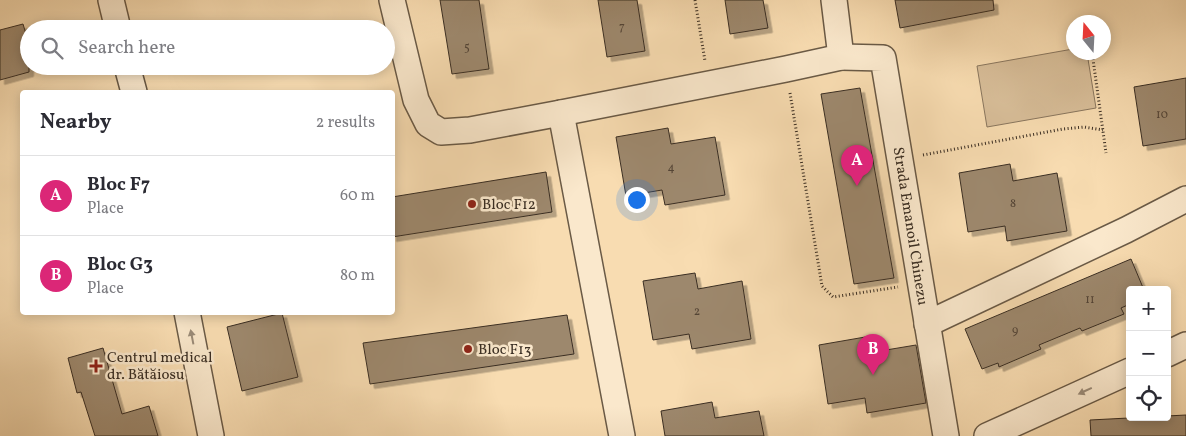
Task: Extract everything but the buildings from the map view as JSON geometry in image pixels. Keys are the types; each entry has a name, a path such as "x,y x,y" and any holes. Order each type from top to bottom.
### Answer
{"street":[{"path":"111,0 116,20"},
{"name":"Strada Emanoil Chinezu","path":"392,0 416,100 428,124 441,132 470,130 561,113 841,57 883,58 946,436"},
{"path":"834,0 841,57"},
{"path":"129,75 133,90"},
{"path":"561,113 622,436"},
{"path":"927,324 1126,230 1186,198"},
{"path":"188,315 212,436"},
{"path":"1171,352 1186,345"},
{"path":"987,436 1126,373"}],"path":[{"path":"694,0 709,83"},
{"path":"1093,60 1106,153"},
{"path":"786,69 822,286 832,297 921,284"},
{"path":"900,159 1063,129 1084,127 1103,130"}],"shaded area":[{"path":"1066,50 1066,60 1088,60 1096,108 987,127 977,66"}],"place":[{"name":"Bloc F7","path":"857,186"},
{"name":"Bloc F12","path":"472,204"},
{"name":"Bloc F13","path":"468,349"},
{"name":"Centrul medical dr. Bătăiosu","path":"96,366"},
{"name":"Bloc G3","path":"873,375"}]}
